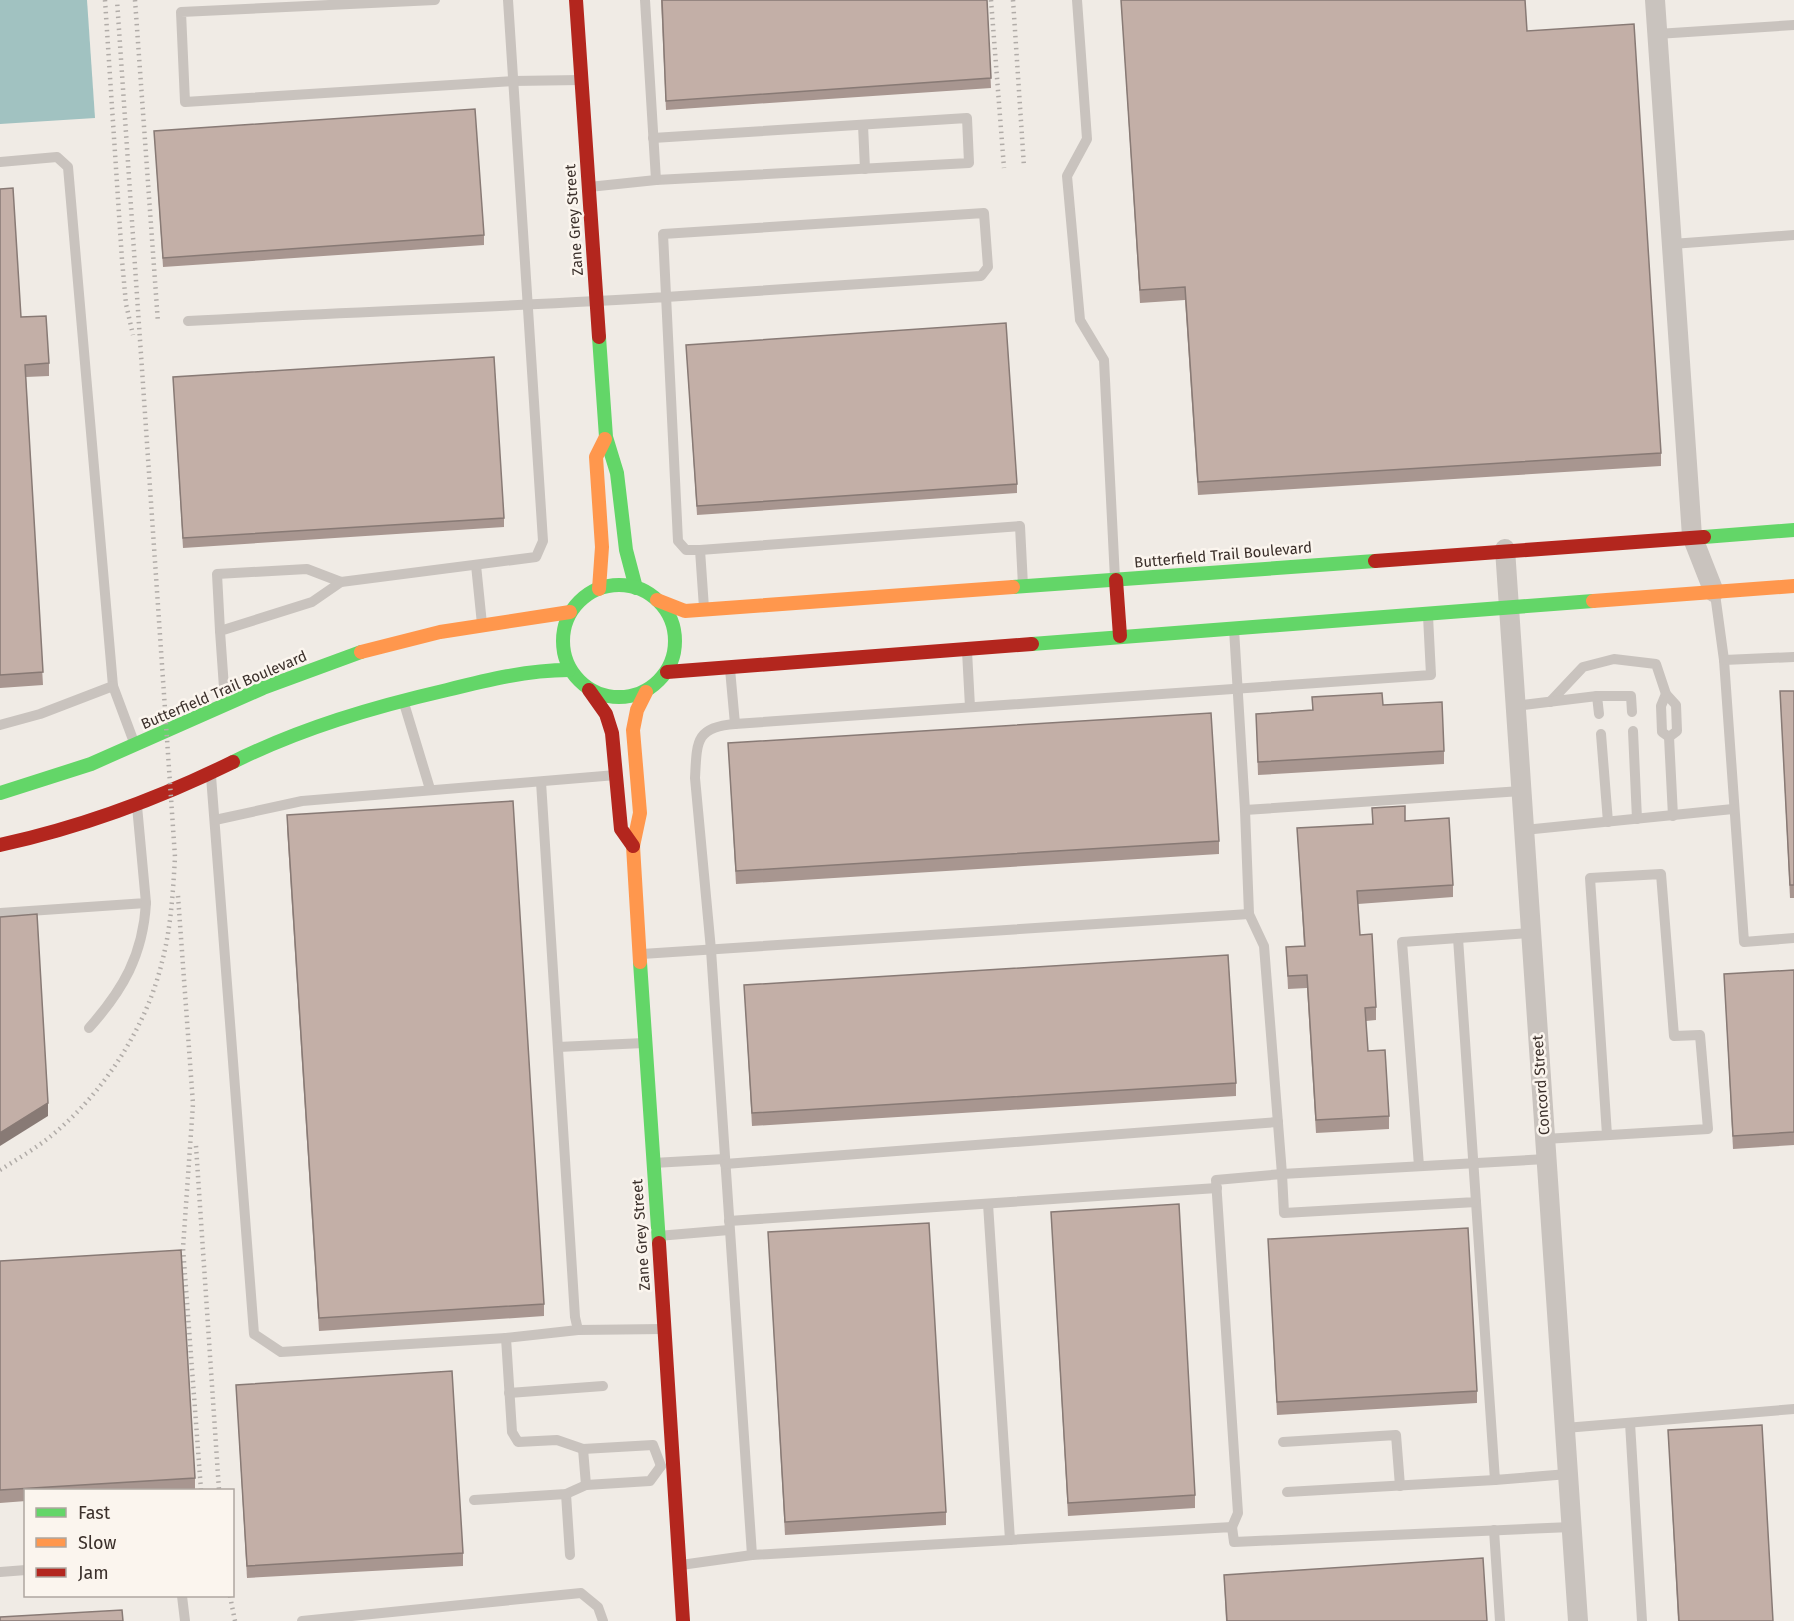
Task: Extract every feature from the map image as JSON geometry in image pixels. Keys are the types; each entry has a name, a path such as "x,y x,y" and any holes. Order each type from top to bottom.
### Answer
{"street":[{"name":"Zane Grey Street","path":"576,0 606,437 615,457 624,549 636,588"},
{"path":"1655,0 1692,537 1714,592"},
{"name":"Zane Grey Street","path":"599,589 602,547 596,457 606,437"},
{"name":"Butterfield Trail Boulevard","path":"657,600 685,611 705,610 1505,549 1794,530"},
{"name":"Concord Street","path":"1505,549 1578,1621"},
{"path":"1116,580 1120,636"},
{"path":"617,585 636,588 657,600 672,621 675,647 667,672 646,692 618,698 590,690 569,670 562,641 570,612 583,598 599,589 617,585"},
{"path":"667,672 1794,586"},
{"name":"Butterfield Trail Boulevard","path":"0,793 91,764 262,688 359,652 400,640 570,612"},
{"path":"0,845 62,832 137,806 294,734 369,707 509,674 539,669 569,670"},
{"name":"Zane Grey Street","path":"590,690 606,714 613,738 621,829 633,846"},
{"name":"Zane Grey Street","path":"646,692 636,712 633,737 640,810 640,830 633,846 664,1329 666,1466 679,1566 682,1621"}],"lane":[{"path":"435,0 181,12 185,102 513,81 581,80"},
{"path":"220,631 312,602 341,582 536,557 543,541 508,0"},
{"path":"645,0 656,180"},
{"path":"1077,0 1087,139 1067,176 1080,320 1104,360 1116,580"},
{"path":"1657,34 1794,26"},
{"path":"589,187 656,180 969,164 967,118 653,138"},
{"path":"863,124 865,169"},
{"path":"0,162 57,157 68,167 113,686 135,745"},
{"path":"188,321 528,302 596,301 666,297 981,276 988,267 984,213 663,234 666,297 678,541 686,550 700,550 1020,526 1023,587"},
{"path":"1672,244 1794,236"},
{"path":"700,550 705,610"},
{"path":"476,565 482,625"},
{"path":"225,705 217,574 307,569 341,582"},
{"path":"1714,592 1724,660 1744,942 1794,938"},
{"path":"752,1555 711,950 695,778 697,750 701,735 713,726 735,724 1431,675 1428,615"},
{"path":"1234,629 1249,914 1264,946 1284,1213 1476,1202"},
{"path":"967,648 970,707"},
{"path":"1724,660 1794,657"},
{"path":"1550,702 1583,668 1614,659 1656,664 1663,677 1666,694 1676,705 1677,731 1669,737"},
{"path":"730,666 735,724"},
{"path":"0,725 40,714 113,686"},
{"path":"1666,694 1660,706 1662,732 1669,737"},
{"path":"1515,706 1597,696 1631,696 1632,712"},
{"path":"1597,696 1599,714"},
{"path":"403,700 430,789"},
{"path":"1633,731 1637,819"},
{"path":"1601,734 1608,822"},
{"path":"1669,737 1673,816"},
{"path":"211,773 254,1334 281,1352 506,1338 578,1330 664,1329"},
{"path":"215,820 303,801 616,775"},
{"path":"541,782 575,1317 578,1330"},
{"path":"1245,810 1521,791"},
{"path":"89,1028 115,999 136,957 145,924 146,903 137,806"},
{"path":"1524,830 1733,809"},
{"path":"1571,1527 1234,1542 1232,1527 1238,1513 1216,1180 1474,1163 1607,1135 1708,1129 1700,1035 1674,1036 1661,874 1590,878 1607,1135"},
{"path":"0,914 146,903"},
{"path":"640,954 1249,914"},
{"path":"1419,1166 1402,942 1531,933"},
{"path":"1458,938 1495,1480"},
{"path":"558,1047 645,1043"},
{"path":"653,1163 725,1162 1278,1122"},
{"path":"658,1236 729,1226 988,1204 1217,1188"},
{"path":"988,1204 1010,1540"},
{"path":"474,1500 566,1494 586,1485 651,1481 666,1466 653,1445 583,1449 557,1440 518,1442 512,1432 506,1338"},
{"path":"509,1393 603,1386"},
{"path":"1565,1428 1794,1409"},
{"path":"1630,1423 1642,1621"},
{"path":"1283,1442 1396,1435 1400,1486"},
{"path":"583,1449 586,1485"},
{"path":"1287,1492 1568,1474"},
{"path":"566,1494 570,1555"},
{"path":"679,1566 752,1555 1232,1527"},
{"path":"1494,1530 1500,1621"},
{"path":"0,1572 24,1570"},
{"path":"302,1621 388,1617 581,1593 598,1607 603,1621"},
{"path":"183,1597 185,1621"}],"water":[{"path":"0,0 87,0 95,118 0,124"}],"building":[{"path":"662,0 987,0 991,78 666,101"},
{"path":"1121,0 1525,0 1527,31 1634,24 1661,453 1198,482 1185,287 1140,290"},
{"path":"475,109 484,235 163,258 154,131"},
{"path":"13,188 21,317 46,316 49,363 25,365 43,672 0,675 0,189"},
{"path":"1006,323 1017,484 697,506 686,345"},
{"path":"494,357 504,518 183,538 173,377"},
{"path":"1780,691 1794,691 1794,885 1790,885"},
{"path":"1382,693 1383,705 1442,702 1444,751 1258,762 1256,714 1313,710 1312,697"},
{"path":"1211,713 1219,841 736,871 728,743"},
{"path":"513,801 544,1304 319,1318 287,815"},
{"path":"1405,806 1405,821 1449,818 1453,885 1357,891 1360,935 1372,934 1376,1007 1365,1008 1368,1051 1385,1050 1389,1116 1316,1120 1307,975 1288,976 1286,947 1305,946 1297,828 1373,824 1372,808"},
{"path":"37,914 48,1103 0,1133 0,917"},
{"path":"1228,955 1236,1083 752,1113 744,985"},
{"path":"1794,970 1794,1132 1733,1136 1724,974"},
{"path":"1179,1204 1195,1495 1068,1503 1051,1212"},
{"path":"929,1223 946,1512 785,1522 768,1232"},
{"path":"1468,1228 1477,1391 1277,1402 1268,1239"},
{"path":"181,1250 195,1478 0,1490 0,1261"},
{"path":"452,1371 463,1553 247,1566 236,1385"},
{"path":"1762,1425 1773,1621 1679,1621 1668,1430"},
{"path":"1483,1558 1487,1621 1227,1621 1224,1575"},
{"path":"122,1610 123,1621 0,1621 0,1617"}],"railway":[{"path":"105,0 122,260 126,304 133,335"},
{"path":"0,1170 57,1131 92,1096 108,1076 135,1032 155,986 168,936 171,910 175,857 117,0"},
{"path":"135,0 158,323"},
{"path":"991,0 1004,168"},
{"path":"1013,0 1024,167"},
{"path":"178,896 193,1104 183,1248 201,1489"},
{"path":"196,1146 219,1489"},
{"path":"230,1597 235,1621"}],"traffic: fast":[{"path":"599,337 606,437 617,473 626,550 636,588"},
{"path":"1704,537 1794,530"},
{"path":"1013,587 1375,561"},
{"path":"619,585 640,589 658,602 671,620 675,641 671,662 658,680 640,693 619,697 598,693 580,680 567,662 563,641 567,620 580,602 598,589 619,585"},
{"path":"1032,644 1593,601"},
{"path":"0,793 91,764 263,688 361,652"},
{"path":"233,762 312,729 392,704 507,676 569,670"},
{"path":"640,962 659,1243"}],"traffic: slow":[{"path":"599,589 602,547 596,457 605,439"},
{"path":"1593,601 1794,586"},
{"path":"657,600 685,611 1013,587"},
{"path":"361,652 440,632 570,612"},
{"path":"640,962 633,846 640,813 633,730 637,710 646,692"}],"traffic: jam":[{"path":"576,0 599,337"},
{"path":"1375,561 1704,537"},
{"path":"1116,580 1120,636"},
{"path":"667,672 1032,644"},
{"path":"589,690 606,714 612,733 621,829 633,846"},
{"path":"0,845 60,830 119,811 233,762"},
{"path":"659,1243 683,1621"}]}
